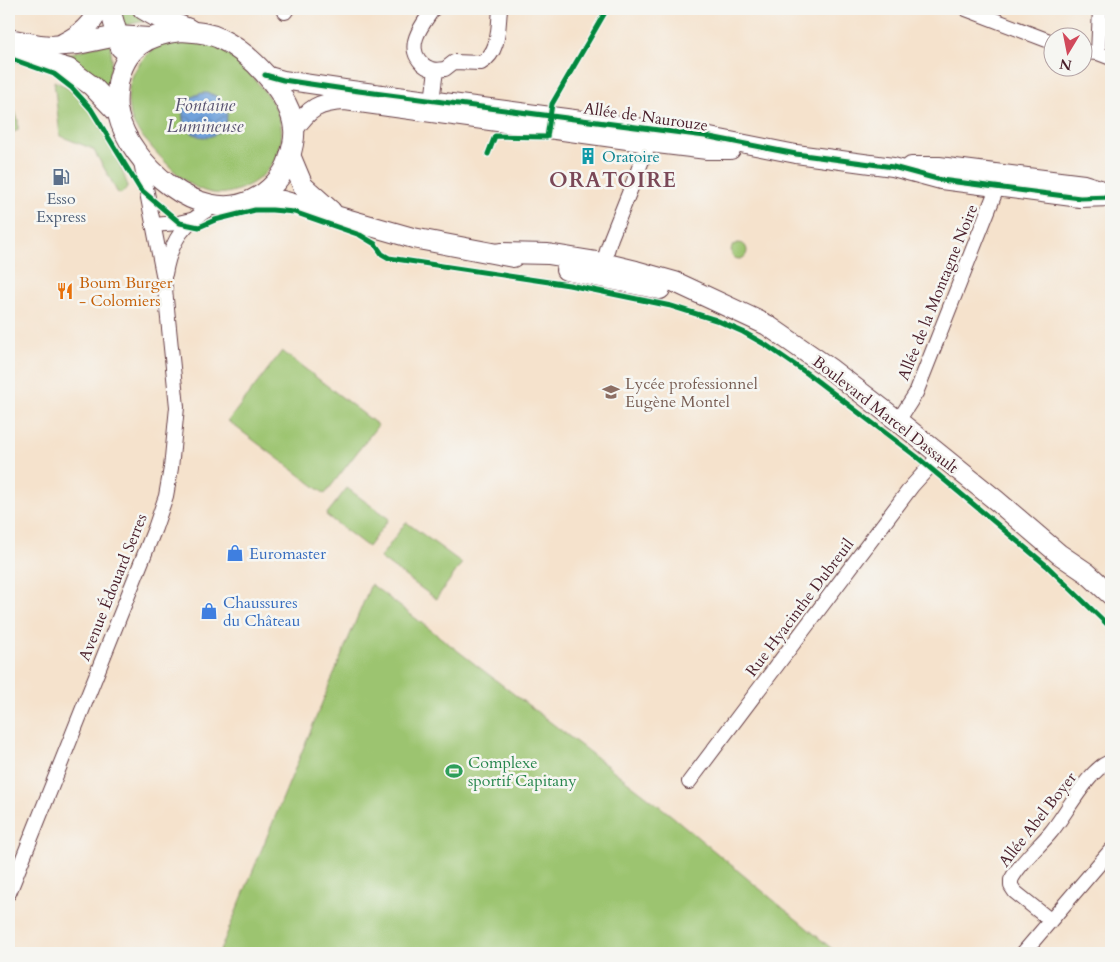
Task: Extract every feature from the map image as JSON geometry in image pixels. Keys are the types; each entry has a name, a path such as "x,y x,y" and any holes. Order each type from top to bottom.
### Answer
{"main road":[{"path":"60,45 83,31 99,9"},
{"path":"110,9 124,62"},
{"path":"144,9 155,16 195,32 218,38 232,46 246,56 265,75 284,101 294,130 290,155 287,165 278,179 255,199 242,205 215,206 200,202 174,189 140,157 130,142 118,113 117,90 124,62 132,52 149,38"},
{"path":"9,39 40,45 60,45 78,44 117,36 149,38 172,32 195,32"},
{"path":"9,52 70,70 92,86 118,113"},
{"name":"Boulevard Marcel Dassault","path":"290,155 303,186 336,216"},
{"name":"Boulevard Marcel Dassault","path":"255,199 283,201 413,238 500,253 548,254 657,289 700,294 720,302 767,325 829,368 898,421 1059,554 1087,573 1111,595"},
{"name":"Boulevard Marcel Dassault","path":"1059,554 1071,570 1111,609"}],"street":[{"path":"433,9 417,35 414,50 422,64 431,70 445,69 454,62 481,63 488,58 495,46 500,9"},
{"path":"966,9 1042,38"},
{"path":"1092,53 1105,55 1100,9"},
{"path":"431,106 436,70"},
{"name":"Allée de Naurouze","path":"265,75 431,106 649,143 707,150 796,154"},
{"name":"Allée de Naurouze","path":"294,130 301,119 311,110 330,101 431,106 662,130 796,154 893,167 939,166 1080,198 1111,197"},
{"path":"601,270 649,143 662,130"},
{"name":"Avenue Édouard Serres","path":"9,893 147,550 166,496 172,463 177,407 164,279 140,157"},
{"name":"Allée de Naurouze","path":"1000,180 1084,184 1111,193"},
{"name":"Allée de la Montagne Noire","path":"898,421 918,387 1000,180"},
{"name":"Avenue Édouard Serres","path":"164,279 170,251 176,240 191,220 200,213 215,206"},
{"name":"Avenue Édouard Serres","path":"153,225 191,220"},
{"name":"Rue Hyacinthe Dubreuil","path":"689,782 912,486 940,455"},
{"name":"Allée Abel Boyer","path":"1050,920 1015,892 1011,886 1011,880 1053,830 1072,801 1099,768 1111,762"},
{"path":"1023,953 1111,850"}],"green space":[{"path":"118,9 133,9 149,20 122,26"},
{"path":"198,40 223,50 235,59 261,87 278,114 281,128 281,143 277,156 259,178 231,192 219,194 208,192 187,182 169,166 142,136 133,122 129,110 129,86 133,74 147,55 157,47 168,42","holes":["183,108 226,122 213,135 206,137 198,136 185,126"]},
{"path":"110,42 112,60 107,88 64,58 65,55"},
{"path":"54,81 67,88 79,98 90,111 109,141 128,186 121,194 117,192 93,149 60,136"},
{"path":"9,108 15,111 18,120 18,130 14,132 9,131"},
{"path":"736,243 742,243 747,248 745,257 736,259 731,254 731,248"},
{"path":"282,351 378,425 325,494 228,421"},
{"path":"347,488 389,519 368,547 326,515"},
{"path":"406,522 462,563 436,599 380,558"},
{"name":"Complexe sportif Capitany","path":"371,584 671,815 837,953 219,953"}],"water":[{"name":"Fontaine Lumineuse","path":"201,93 209,93 221,99 227,115 221,131 209,137 201,137 189,131 183,119 183,111 189,99"}],"cycle path":[{"path":"488,154 495,136 547,137 552,104 607,9"},
{"path":"9,58 54,74 72,88 91,109 140,189 180,223 199,227 215,220 255,210 294,212 360,235 375,244 382,254 389,258 569,285 671,306 716,320 743,332 766,345 808,374 917,457 1047,566 1111,628"},
{"path":"265,75 283,80 351,90 705,136 796,154 893,167 941,180 1080,198 1111,197"}],"place":[{"name":"Oratoire","path":"588,156"},
{"name":"Esso Express","path":"61,177"},
{"name":"Boum Burger - Colomiers","path":"65,291"},
{"name":"Lycée professionnel Eugène Montel","path":"611,392"},
{"name":"Euromaster","path":"235,553"},
{"name":"Chaussures du Château","path":"209,611"},
{"name":"Complexe sportif Capitany","path":"454,771"}],"district":[{"name":"ORATOIRE","path":"613,180"}]}
